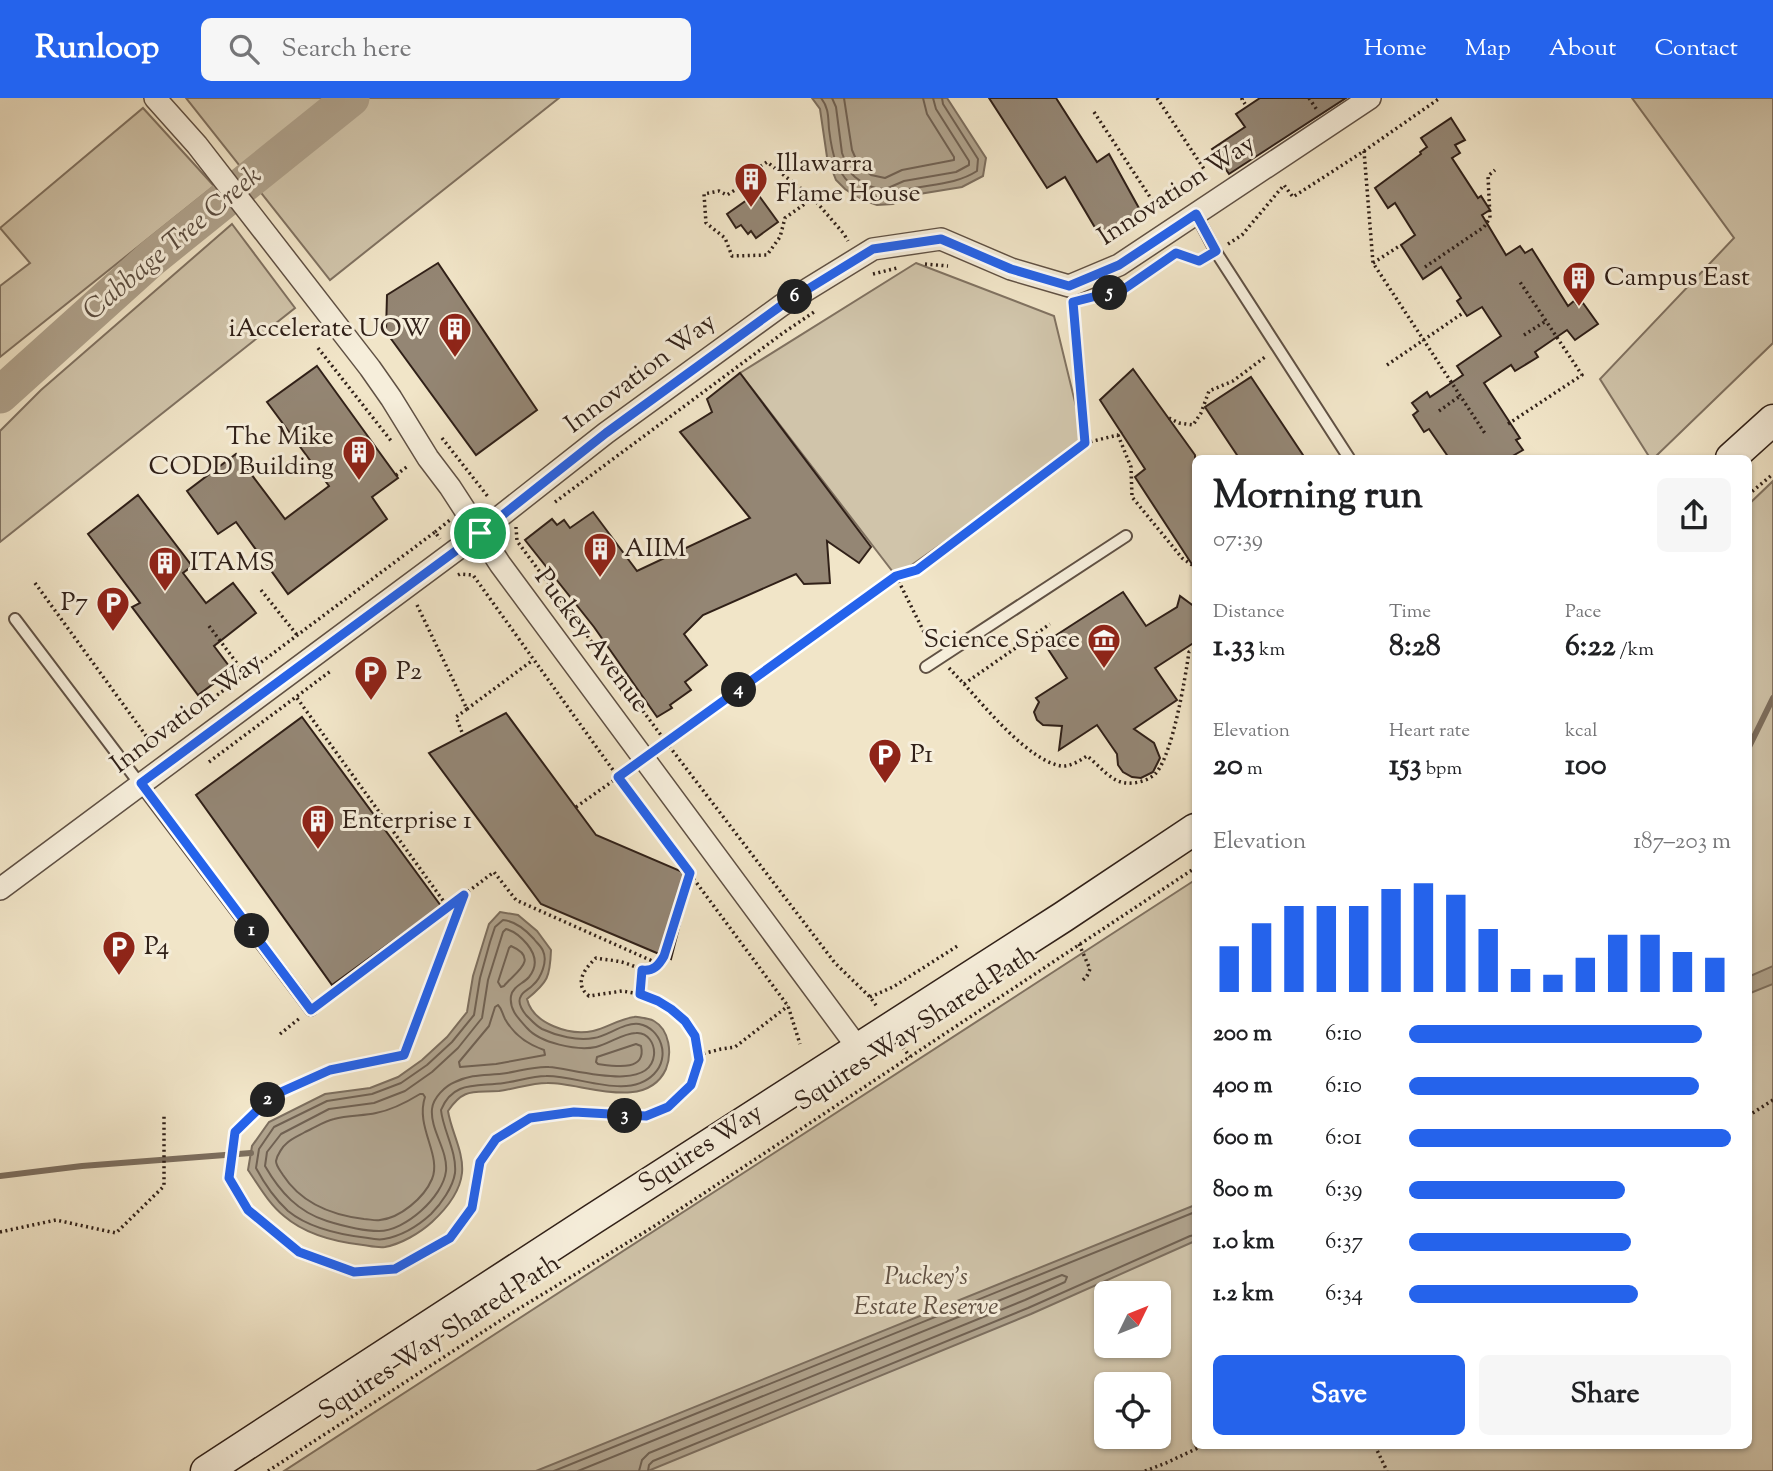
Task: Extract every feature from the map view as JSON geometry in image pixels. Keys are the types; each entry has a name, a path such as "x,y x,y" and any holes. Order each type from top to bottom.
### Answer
{"main road":[{"path":"1734,455 1773,420"},
{"name":"Squires Way","path":"206,1471 1192,831"}],"street":[{"name":"Puckey Avenue","path":"155,98 197,145 391,398 500,564 858,1048"},
{"name":"Innovation Way","path":"0,889 480,533 606,433 782,305 873,249 941,239 1011,269 1069,286 1119,265 1370,98"}],"lane":[{"path":"1196,214 1216,251 1347,455"},
{"path":"926,667 1126,536"},
{"path":"15,619 311,1010"}],"path":[{"path":"1157,98 1203,169"},
{"path":"1244,98 1242,99 1245,104"},
{"path":"1310,98 1318,112"},
{"path":"1167,260 1176,253 1199,261 1216,251 1242,235 1284,185 1293,197 1440,98"},
{"path":"1094,112 1152,200"},
{"path":"1364,151 1373,263 1486,435"},
{"path":"813,198 785,218 780,237 767,255 732,256 724,238 706,223 704,194 719,191 727,195 751,180 767,162 813,198 844,234 868,275 904,266"},
{"path":"1425,267 1483,227 1490,218 1488,176 1495,170"},
{"path":"1373,263 1401,245"},
{"path":"916,263 949,266"},
{"path":"1098,296 1124,289 1135,281"},
{"path":"1507,424 1582,375 1520,282"},
{"path":"1073,302 1085,443"},
{"path":"548,507 815,311"},
{"path":"1387,365 1463,313"},
{"path":"1524,335 1546,321"},
{"path":"318,348 393,444"},
{"path":"1169,418 1179,423 1194,425 1209,391 1233,381 1278,348"},
{"path":"1439,411 1460,396"},
{"path":"576,807 896,576 917,570 1085,443 1120,434 1131,467 1132,497 1182,558 1192,565"},
{"path":"396,475 410,465"},
{"path":"1752,492 1773,474"},
{"path":"35,583 152,744 451,520"},
{"path":"527,523 517,531 517,541 835,963 870,997 893,987 959,945"},
{"path":"435,532 460,574"},
{"path":"449,582 460,574 473,575 618,777 789,1006 800,1044"},
{"path":"261,590 297,635"},
{"path":"417,605 467,709"},
{"path":"209,626 245,674"},
{"path":"964,684 1012,736 1042,759 1063,766 1087,756 1112,778 1126,783 1141,782 1156,773 1163,759 1185,681 1189,652 1192,650"},
{"path":"463,735 456,717 533,660"},
{"path":"296,698 447,906"},
{"name":"Squires Way Shared Path","path":"268,1471 515,1311 653,1227 1192,870"},
{"path":"280,1034 494,872 516,900 660,964"},
{"path":"464,895 404,1055 330,1070 272,1096 235,1132 229,1178 248,1210 299,1252 354,1272 395,1269 450,1238 472,1208 480,1162 496,1139 530,1118 574,1112 646,1116 668,1107 691,1085 697,1069 698,1055 695,1036 685,1021 658,1001 640,994 622,991 589,996 581,985 587,966 596,958 624,962 642,970 652,970 660,964 690,873"},
{"path":"1079,944 1090,969 1083,980"},
{"path":"640,994 642,970"},
{"path":"698,1055 736,1047 789,1006"},
{"path":"1752,1113 1773,1100"},
{"path":"0,1232 56,1220 116,1233 164,1186 164,1116"},
{"path":"1145,1471 1196,1449"},
{"path":"1377,1449 1387,1471"}],"green space":[{"path":"186,98 559,98 330,280"},
{"path":"1632,98 1773,98 1773,343 1657,455 1648,455 1600,379 1734,238"},
{"path":"143,108 214,186 0,357 0,286 30,263 0,228"},
{"path":"232,224 295,308 0,542 0,431 41,390"},
{"path":"916,263 1054,316 1085,443 896,576 740,373"},
{"name":"Puckey's Estate Reserve","path":"1773,481 1773,1471 284,1471 1192,882 1192,1449 1752,1449 1752,501"}],"water":[{"path":"812,98 947,98 986,158 983,176 962,187 907,196 893,204 877,205 860,199 836,180 827,157 820,109"},
{"path":"500,912 518,915 537,931 551,950 547,978 527,999 537,1015 554,1026 574,1032 598,1030 635,1017 653,1020 663,1030 668,1043 666,1069 657,1082 644,1090 629,1093 547,1083 470,1093 459,1098 448,1111 461,1157 462,1173 458,1187 447,1206 432,1222 397,1243 380,1247 342,1242 312,1233 293,1223 274,1206 248,1170 252,1146 269,1122 325,1094 370,1088 398,1077 447,1037 467,1012 473,976 489,924"},
{"path":"1773,966 1773,984 1752,992 1752,975"},
{"path":"1192,1206 1192,1242 1105,1281 1094,1281 1094,1286 1031,1314 648,1471 536,1471"}],"building":[{"path":"989,98 1056,98 1097,162 1109,154 1140,210 1100,236 1065,177 1047,188"},
{"path":"1260,98 1346,98 1229,174 1212,149 1245,127 1236,114"},
{"path":"1451,118 1465,140 1455,145 1460,153 1452,158 1478,198 1481,196 1490,210 1482,215 1506,255 1520,246 1525,253 1532,249 1568,306 1574,301 1578,306 1583,303 1598,324 1575,340 1567,330 1535,352 1538,357 1515,371 1511,365 1484,383 1520,438 1516,440 1523,450 1514,455 1447,455 1429,429 1424,432 1413,415 1418,411 1412,403 1427,392 1430,397 1463,375 1457,366 1501,336 1482,307 1467,316 1457,301 1461,298 1441,267 1423,279 1401,245 1415,235 1395,203 1388,208 1375,188 1421,154 1427,147 1421,138"},
{"name":"Illawarra Flame House","path":"757,193 778,222 756,238 751,231 748,234 741,225 736,228 727,214"},
{"name":"iAccelerate UOW","path":"438,263 537,410 476,455 386,332 387,295"},
{"name":"The Mike CODD Building","path":"317,366 398,478 372,497 387,519 288,594 236,522 218,534 187,491 236,454 285,519 329,486 267,402"},
{"path":"1133,369 1195,455 1192,455 1192,564 1135,477 1145,469 1100,400"},
{"path":"740,373 871,547 859,563 827,541 830,583 804,584 796,574 703,615 684,634 707,665 685,682 691,690 670,705 672,708 657,717 594,627 525,540 552,519 557,525 564,520 570,528 593,512 637,571 750,518 680,432 712,412 707,399"},
{"path":"1251,377 1303,455 1237,455 1205,407"},
{"name":"ITAMS","path":"138,495 192,566 183,573 206,603 233,583 256,613 214,646 232,670 198,695 132,607 140,603 88,534"},
{"path":"1123,592 1146,626 1177,607 1180,596 1192,605 1192,644 1155,668 1177,700 1134,729 1154,743 1160,758 1153,772 1141,778 1123,772 1118,765 1117,754 1097,725 1059,750 1062,726 1043,725 1034,712 1039,702 1036,698 1067,678 1044,643"},
{"path":"506,713 596,835 692,876 671,959 541,904 429,753"},
{"name":"Enterprise 1","path":"302,717 441,906 332,985 196,795"}],"waterway":[{"name":"Cabbage Tree Creek","path":"0,395 152,258 351,98"},
{"path":"1752,741 1773,698"},
{"path":"0,1176 82,1166 251,1153"}],"place":[{"name":"Illawarra Flame House","path":"751,209"},
{"name":"Campus East","path":"1579,308"},
{"name":"iAccelerate UOW","path":"455,359"},
{"name":"The Mike CODD Building","path":"359,482"},
{"name":"AIIM","path":"600,579"},
{"name":"ITAMS","path":"165,593"},
{"name":"P7","path":"113,633"},
{"name":"Science Space","path":"1104,670"},
{"name":"P2","path":"371,702"},
{"name":"P1","path":"885,785"},
{"name":"Enterprise 1","path":"318,851"},
{"name":"P4","path":"119,977"}],"route":[{"path":"1196,214 1216,251 1199,261 1176,253 1124,289 1073,302 1085,443 917,570 896,576 618,777 690,873 664,956 660,964 652,970 642,970 640,994 671,1009 685,1021 695,1036 699,1060 691,1085 668,1107 646,1116 574,1112 530,1118 496,1139 480,1162 472,1208 450,1238 395,1269 354,1272 299,1252 248,1210 229,1178 235,1132 272,1096 330,1070 404,1055 464,895 311,1010 141,783 480,533 606,433 782,305 873,249 941,239 1011,269 1069,286 1119,265 1196,214"}]}
